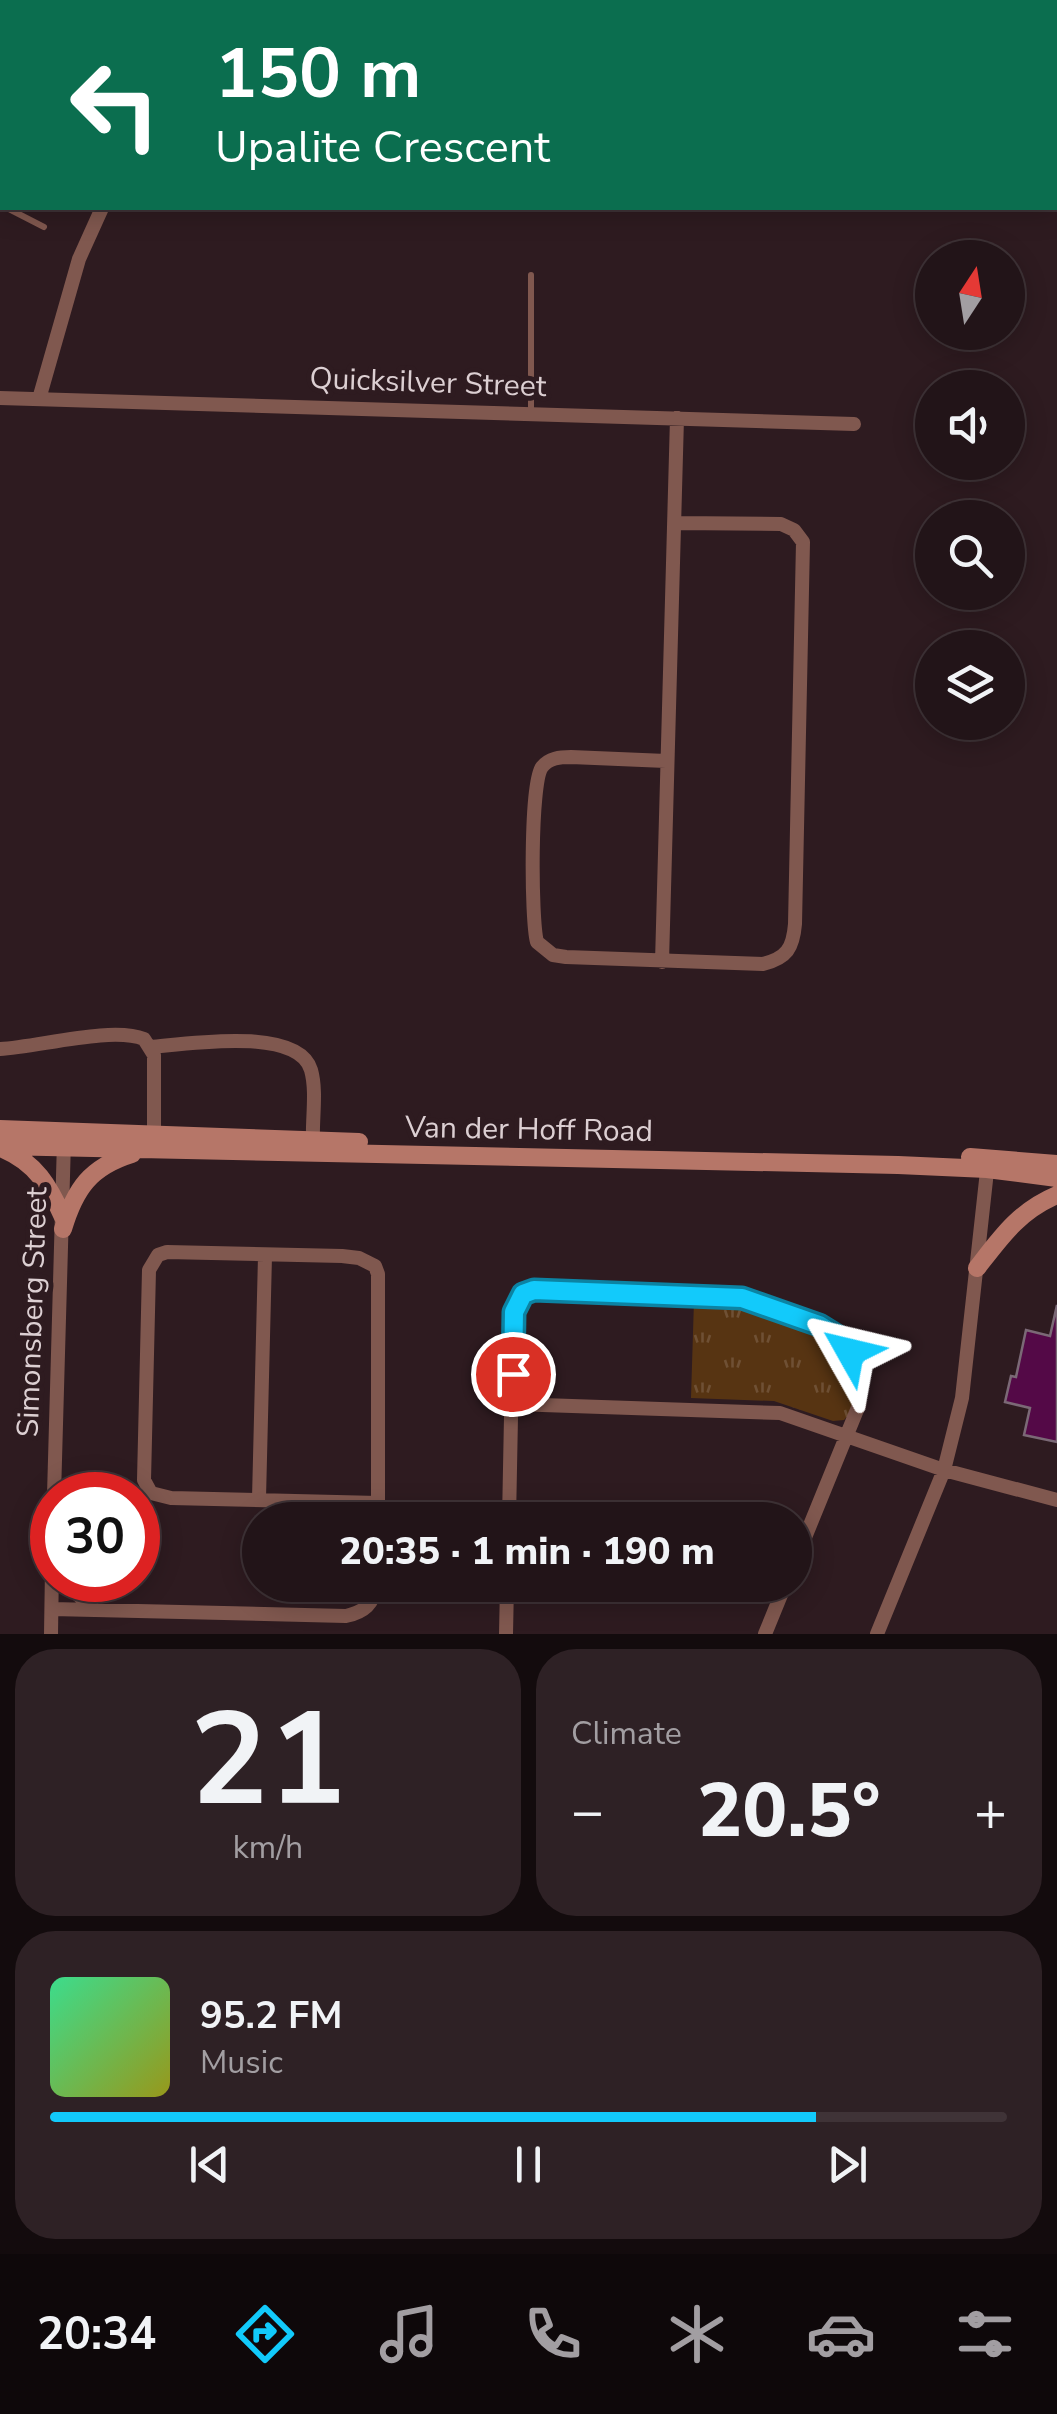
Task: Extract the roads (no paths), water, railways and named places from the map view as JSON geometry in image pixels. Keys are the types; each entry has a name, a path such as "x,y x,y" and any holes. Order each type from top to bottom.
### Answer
{"main road":[{"name":"Van der Hoff Road","path":"0,1129 64,1139 432,1153 1057,1164"},
{"name":"Van der Hoff Road","path":"0,1147 64,1139"},
{"name":"Van der Hoff Road","path":"150,1142 313,1140 988,1163 1057,1178"},
{"path":"63,1223 72,1200 92,1172 150,1142"},
{"path":"0,1147 39,1173 63,1223"},
{"path":"978,1268 1011,1224 1057,1194"}],"street":[{"path":"39,399 79,259 101,210"},
{"name":"Quicksilver Street","path":"0,398 854,424"},
{"path":"662,962 676,418"},
{"path":"666,761 570,757 555,758 544,765 538,776 536,798 533,910 537,942 553,955 662,962 764,964 778,960 794,941 796,924 803,542 794,530 781,524 675,523"},
{"path":"0,1049 130,1035 144,1039 151,1047 150,1142"},
{"path":"151,1047 248,1042 296,1050 310,1068 313,1140"},
{"name":"Simonsberg Street","path":"55,1472 64,1139"},
{"path":"877,1634 944,1470 962,1398 988,1163"},
{"path":"354,1502 171,1498 151,1493 144,1480 152,1262 158,1255 167,1252 359,1258 375,1266 378,1502"},
{"path":"259,1498 266,1256"},
{"path":"509,1502 517,1301 528,1291 727,1296 819,1325 846,1345 860,1398 848,1437 812,1515"},
{"path":"512,1404 780,1413 944,1470 1057,1500"},
{"path":"51,1634 52,1602"},
{"path":"86,1602 95,1610"},
{"path":"52,1609 346,1616 371,1602"},
{"path":"506,1634 507,1602"},
{"path":"764,1634 778,1602"}],"lane":[{"path":"11,210 44,227"},
{"path":"531,275 532,412"}]}
